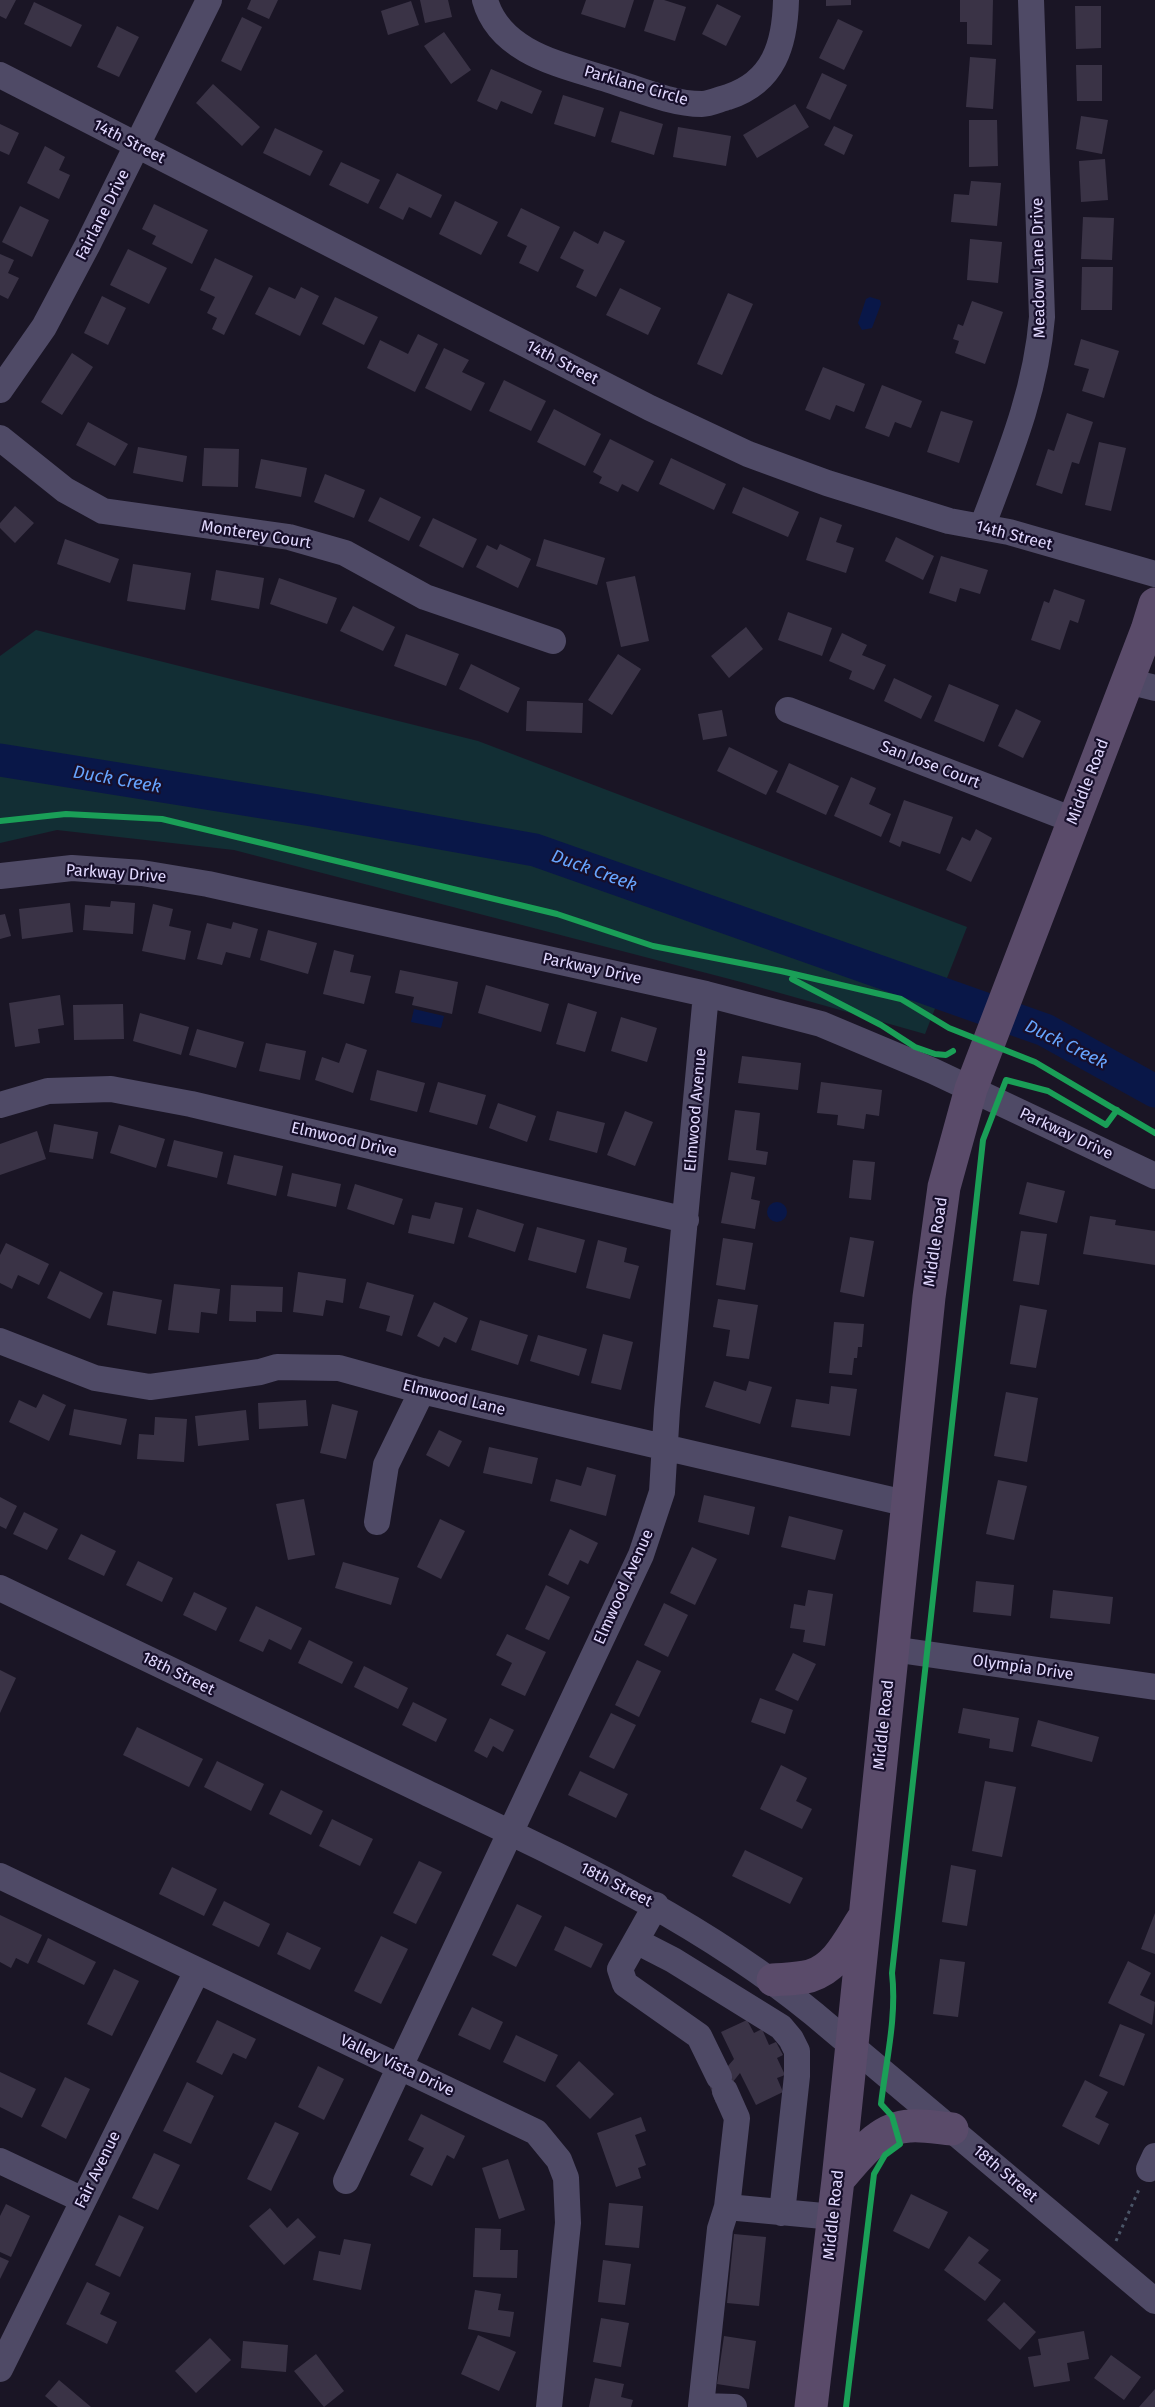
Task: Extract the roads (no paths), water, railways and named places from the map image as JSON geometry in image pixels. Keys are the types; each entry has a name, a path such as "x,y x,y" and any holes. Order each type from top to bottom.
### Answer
{"main road":[{"name":"Middle Road","path":"812,2407 866,1915 929,1297 944,1187 976,1076 1073,820 1141,685 1155,604"},
{"name":"Middle Road","path":"773,1980 810,1976 827,1967 837,1959 866,1915"},
{"path":"838,2180 875,2140 896,2129 909,2126 952,2129"}],"street":[{"name":"Parklane Circle","path":"485,0 505,35 533,55 667,98 703,105 739,93 769,72 781,47 786,0"},
{"name":"Meadow Lane Drive","path":"982,527 1024,417 1039,356 1042,317 1031,0"},
{"name":"Fairlane Drive","path":"0,390 44,327 208,1"},
{"name":"14th Street","path":"0,75 650,408 748,454 948,521 1009,532 1155,574"},
{"name":"Monterey Court","path":"0,438 65,490 103,512 290,537 323,546 345,553 425,597 553,641"},
{"name":"San Jose Court","path":"788,710 1073,820"},
{"name":"Parkway Drive","path":"0,876 72,868 142,873 208,884 706,994 821,1024 976,1076 1155,1176"},
{"name":"Elmwood Avenue","path":"346,2181 641,1555 662,1492 706,994"},
{"name":"Elmwood Drive","path":"0,1105 48,1090 111,1089 191,1104 686,1220"},
{"name":"Elmwood Lane","path":"0,1341 94,1378 150,1387 260,1372 277,1367 339,1368 422,1391 909,1504"},
{"path":"377,1522 386,1465 422,1391"},
{"name":"18th Street","path":"0,1588 656,1905 773,1980 1155,2301"},
{"name":"Olympia Drive","path":"892,1649 1155,1687"},
{"name":"Valley Vista Drive","path":"0,1876 536,2132 559,2160 566,2178 568,2223 549,2407"},
{"path":"656,1905 620,1969 625,1984 699,2036 737,2118 727,2207 720,2229 701,2406 734,2407"},
{"path":"636,1941 673,1960 781,2027 791,2039 796,2051 797,2076 782,2213"},
{"name":"Fair Avenue","path":"0,2369 196,1971"},
{"path":"0,2161 83,2200"},
{"path":"727,2207 834,2217"}],"waterway":[{"name":"Duck Creek","path":"0,760 312,810 535,850 1045,1030 1155,1091"}]}
